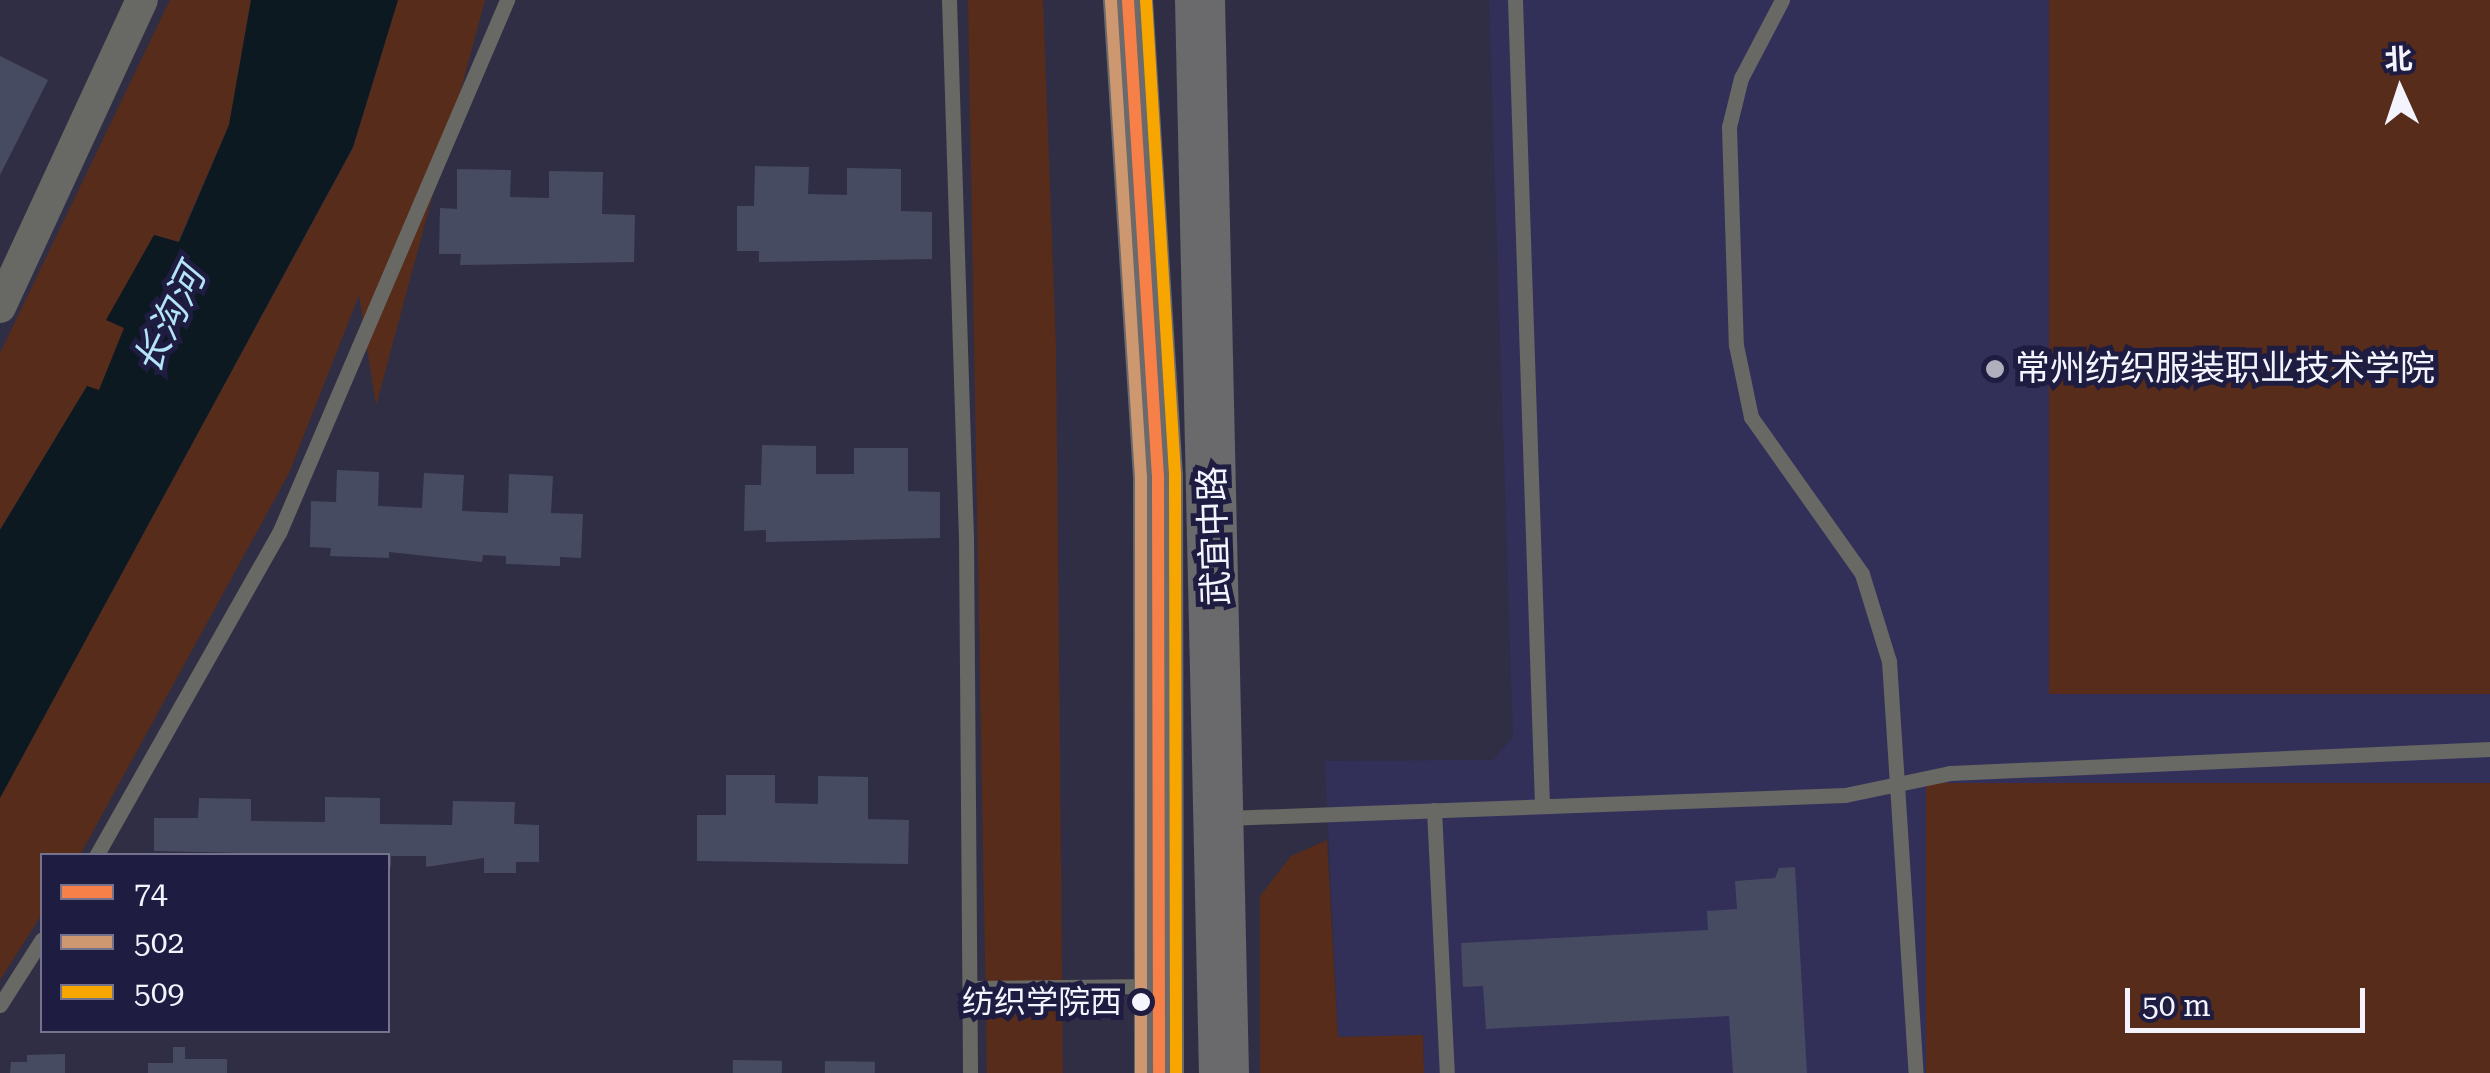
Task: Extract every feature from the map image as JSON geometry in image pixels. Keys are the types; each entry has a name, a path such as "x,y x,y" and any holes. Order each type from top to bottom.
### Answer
{"main road":[{"name":"武宜中路","path":"1128,0 1158,476 1159,1073"},
{"name":"武宜中路","path":"1200,0 1222,818 1224,1073"}],"street":[{"path":"0,307 142,0"}],"lane":[{"path":"98,853 279,532 507,0"},
{"path":"950,0 970,1073"},
{"path":"1514,0 1542,806"},
{"path":"1782,0 1741,78 1729,127 1736,346 1751,417 1862,574 1889,660 1916,1073"},
{"path":"1222,818 1845,795 1950,774 2490,749"},
{"path":"1434,810 1447,1073"},
{"path":"0,1005 40,942"},
{"path":"970,988 1159,986"}],"shaded area":[{"path":"170,0 251,0 229,125 178,242 154,235 107,320 125,328 99,391 87,386 0,530 0,353"},
{"path":"398,0 485,0 376,406 359,295 289,473 81,853 40,853 40,917 0,980 0,798 353,148"},
{"path":"968,0 1043,0 1056,347 1063,1073 987,1073"},
{"name":"常州纺织服装职业技术学院","path":"1489,0 2490,0 2490,1073 1424,1073 1423,1035 1338,1037 1325,761 1493,760 1513,737"},
{"path":"2049,0 2490,0 2490,694 2049,694"},
{"path":"1926,783 2490,783 2490,1073 1926,1073"},
{"path":"1327,840 1338,1037 1423,1035 1424,1073 1260,1073 1260,896 1291,856"}],"water":[{"name":"长沟河","path":"251,0 398,0 353,147 0,798 0,530 87,386 99,390 124,328 106,320 154,235 179,242 229,125"}],"building":[{"path":"0,56 48,80 0,175"},
{"path":"755,166 809,167 808,194 847,195 847,168 901,169 901,211 932,212 932,259 759,262 759,251 737,251 737,206 754,206"},
{"path":"457,169 511,170 510,197 549,198 549,171 603,172 602,214 635,215 634,262 460,265 461,254 439,254 440,208 457,209"},
{"path":"762,445 816,446 816,474 854,474 854,448 908,448 908,491 940,492 940,538 766,542 766,530 744,531 745,485 761,485"},
{"path":"337,470 379,472 378,506 422,508 424,473 464,475 462,511 508,513 509,474 553,476 551,513 583,514 581,558 560,557 560,566 506,564 506,556 483,555 482,562 389,552 389,558 330,556 331,548 310,547 311,501 336,502"},
{"path":"726,775 775,775 775,803 818,804 818,776 868,777 868,819 909,820 908,864 697,861 697,815 726,815"},
{"path":"325,797 380,798 380,824 452,825 453,801 515,802 514,824 539,825 539,862 516,862 516,873 484,873 484,858 426,867 426,856 391,856 391,869 390,853 154,851 154,818 198,818 199,798 251,799 251,821 325,822"},
{"path":"1795,867 1807,1073 1733,1073 1729,1016 1486,1029 1483,986 1463,987 1461,943 1708,930 1707,911 1737,909 1735,881 1775,878 1779,868"},
{"path":"173,1047 185,1047 185,1059 227,1059 227,1073 148,1073 148,1063 173,1063"},
{"path":"65,1054 65,1073 10,1073 11,1062 27,1062 27,1055"},
{"path":"733,1060 782,1061 782,1073 733,1073"},
{"path":"825,1061 875,1062 875,1073 825,1073"}],"transit line":[{"name":"74","path":"1128,0 1158,476 1159,1073"},
{"name":"509","path":"1146,0 1175,476 1176,1073"},
{"name":"502","path":"1111,1 1141,477 1141,1073"}],"place":[{"name":"常州纺织服装职业技术学院","path":"1995,369"},
{"name":"纺织学院西","path":"1141,1002"}]}
